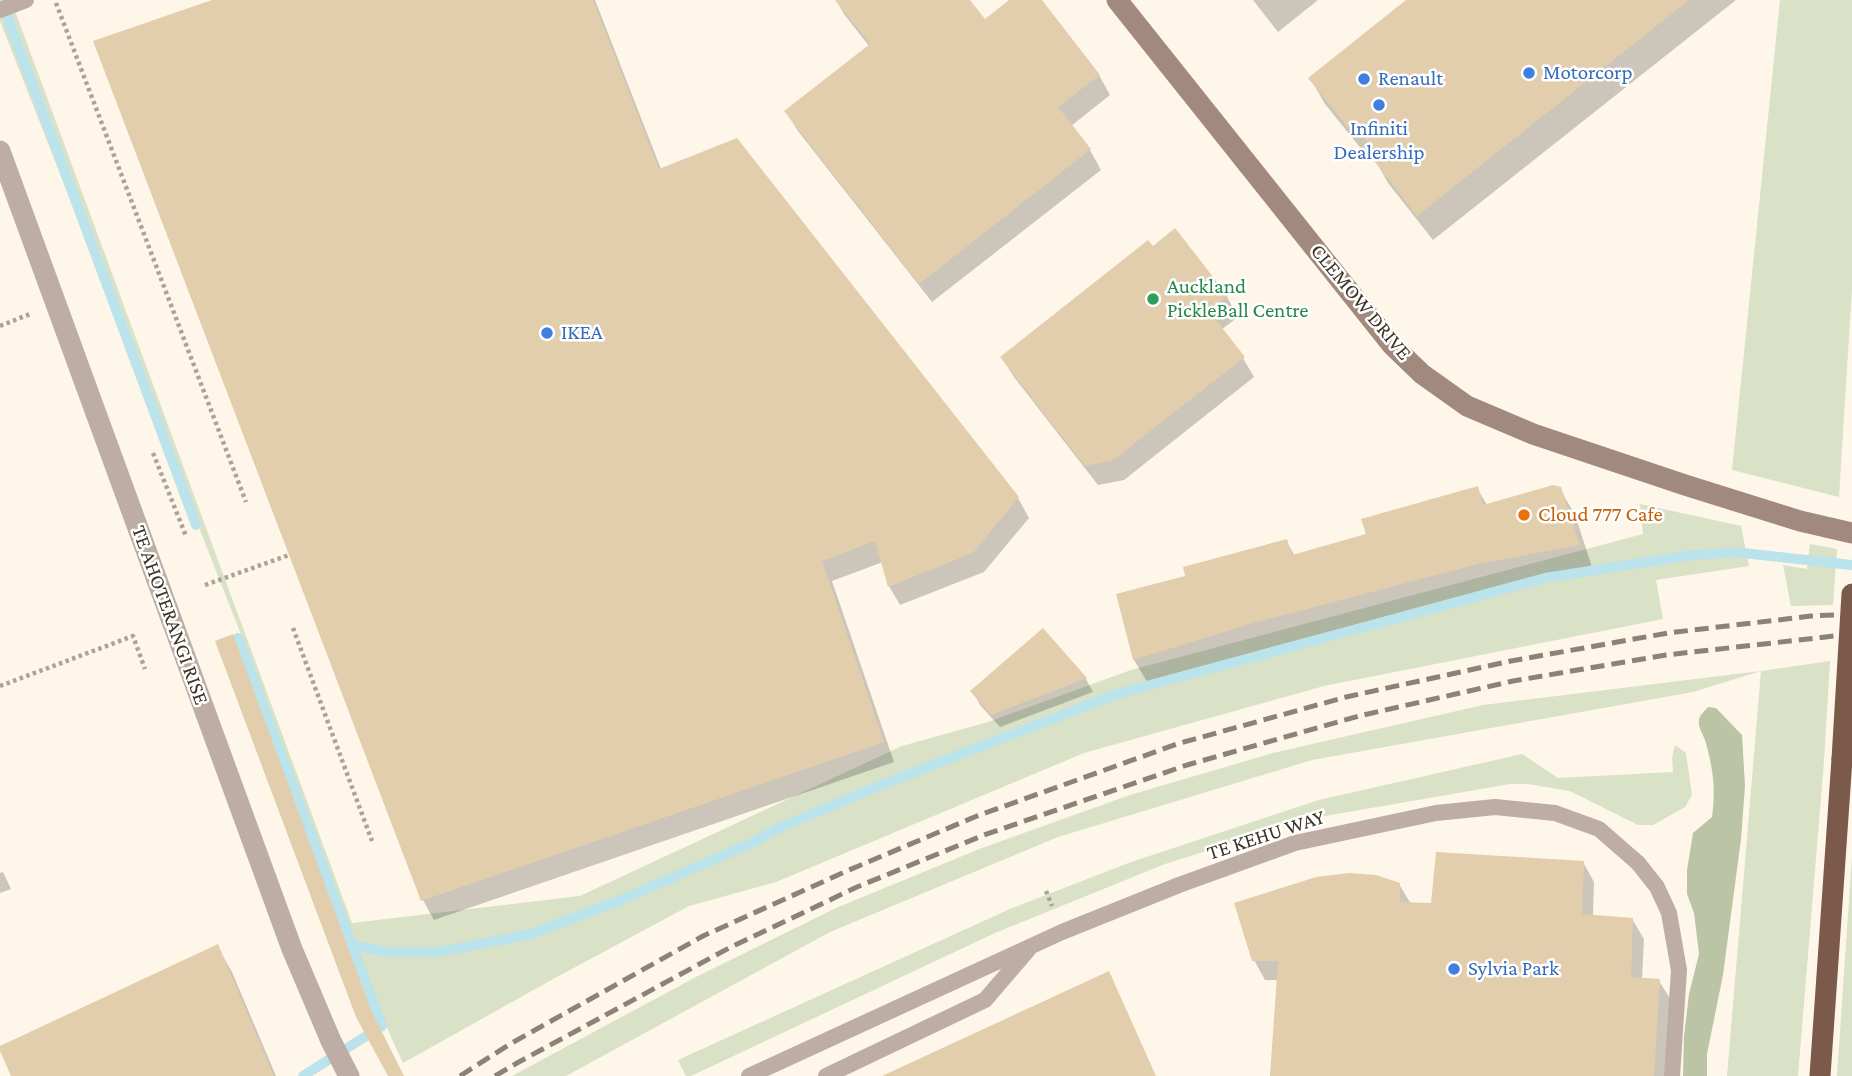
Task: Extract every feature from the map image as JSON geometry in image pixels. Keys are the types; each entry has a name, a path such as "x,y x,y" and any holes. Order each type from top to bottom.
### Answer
{"highway":[{"path":"1820,1076 1852,593"}],"main road":[{"name":"CLEMOW DRIVE","path":"1117,0 1392,345 1444,391 1467,406 1533,434 1800,521 1852,533"}],"street":[{"name":"TE AHOTERANGI RISE","path":"0,151 292,949 349,1076"}],"lane":[{"path":"0,10 26,0"},
{"name":"TE KEHU WAY","path":"748,1076 1062,932 1179,885 1295,843 1436,813 1495,807 1555,813 1599,829 1638,863 1657,887 1669,913 1679,970 1672,1076"},
{"path":"826,1076 985,1000 1032,947"}],"path":[{"path":"56,3 246,502"},
{"path":"0,326 31,313"},
{"path":"153,453 186,536"},
{"path":"205,585 289,555"},
{"path":"293,628 372,841"},
{"path":"0,686 133,636 145,668"},
{"path":"1046,891 1052,906"}],"green space":[{"path":"0,0 11,0 352,923 580,896 902,746 988,722 1131,670 1643,534 1640,504 1741,526 1749,566 1656,580 1663,619 1324,686 1084,753 776,882 689,906 403,1063 390,1035 240,632 0,21"},
{"path":"1780,0 1852,0 1852,289 1839,497 1732,470"},
{"path":"1810,544 1837,549 1833,605 1791,606 1783,565 1807,569"},
{"path":"1830,661 1798,1076 1727,1076 1761,671"},
{"path":"1761,671 1693,692 1312,760 1058,837 830,932 566,1076 512,1076 696,977 836,908 982,848 1130,795 1273,753 1483,705"},
{"path":"1708,707 1716,708 1742,735 1745,786 1741,839 1723,975 1707,1054 1707,1076 1683,1076 1689,994 1699,954 1694,913 1687,894 1687,870 1693,833 1712,817 1713,807 1712,771 1699,724 1700,717"},
{"path":"1675,745 1686,753 1692,795 1685,807 1653,825 1638,825 1570,791 1528,784 1510,784 1308,819 1165,864 995,933 691,1076 686,1076 678,1060 1010,909 1131,862 1319,800 1522,754 1558,778 1673,772"},
{"path":"1852,856 1852,1076 1837,1076"}],"building":[{"name":"IKEA","path":"212,0 593,0 659,169 737,138 1019,497 973,553 888,587 875,541 822,561 884,742 421,901 93,41"},
{"path":"835,0 970,0 985,19 1009,0 1042,0 1100,75 1058,107 1091,149 919,284 784,111 870,44"},
{"name":"Motorcorp","path":"1406,0 1689,0 1417,216 1371,157 1376,153 1360,132 1355,136 1308,78"},
{"path":"1175,228 1228,296 1209,311 1245,357 1113,460 1085,466 1000,357 1148,240 1153,246"},
{"path":"1553,485 1561,487 1580,545 1478,564 1250,624 1133,660 1116,594 1185,576 1183,567 1287,539 1292,555 1366,534 1361,519 1478,486 1483,505"},
{"path":"1043,628 1087,678 991,715 970,691"},
{"path":"233,634 371,1010 404,1076 388,1076 356,1017 215,641"},
{"name":"Sylvia Park","path":"1436,852 1584,861 1582,914 1633,918 1631,977 1660,979 1654,1076 1270,1076 1278,961 1252,961 1234,903 1316,877 1349,873 1376,875 1400,883 1400,902 1431,903"},
{"path":"218,944 274,1076 11,1076 0,1046"},
{"path":"1109,971 1156,1076 882,1076"}],"waterway":[{"path":"1,0 196,525"},
{"path":"352,945 387,952 440,952 531,934 621,900 752,843 781,827 894,780 1117,694 1545,578 1685,556 1734,552 1852,565"},
{"path":"238,638 382,1026 303,1076"}],"railway":[{"path":"460,1076 510,1044 703,936 977,816 1177,744 1346,697 1511,661 1668,633 1811,616 1852,614"},
{"path":"495,1076 729,948 857,887 984,835 1187,765 1359,716 1513,681 1666,655 1852,634"}],"place":[{"name":"Motorcorp","path":"1529,73"},
{"name":"Renault","path":"1364,79"},
{"name":"Infiniti Dealership","path":"1379,105"},
{"name":"Auckland PickleBall Centre","path":"1153,299"},
{"name":"IKEA","path":"547,333"},
{"name":"Cloud 777 Cafe","path":"1524,515"},
{"name":"Sylvia Park","path":"1454,969"}]}
